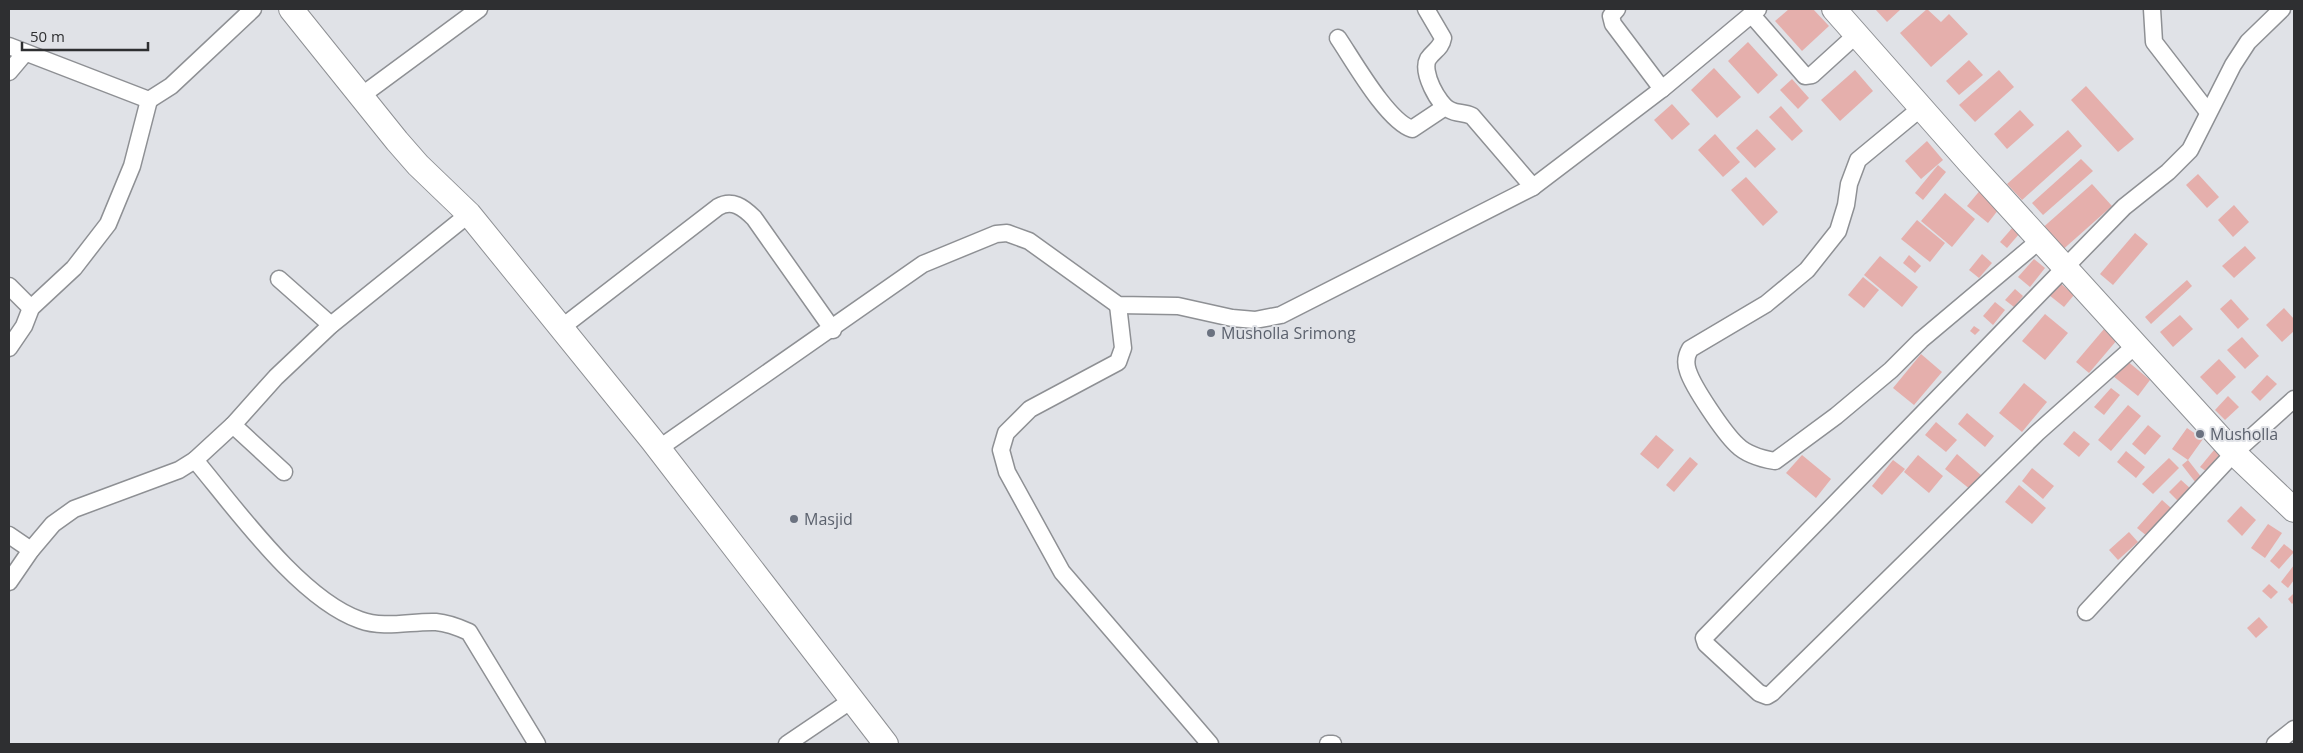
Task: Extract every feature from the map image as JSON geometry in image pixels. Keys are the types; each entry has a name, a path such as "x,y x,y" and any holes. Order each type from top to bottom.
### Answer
{"street":[{"path":"9,348 24,326 31,308 74,268 108,224 132,166 150,100 171,86 254,9"},
{"path":"291,9 418,165 469,214 658,449 886,744"},
{"path":"360,96 479,9"},
{"path":"1426,9 1443,38 1439,50 1428,60 1427,78 1445,107 1452,111 1464,112 1472,116 1533,187"},
{"path":"1616,9 1611,16 1613,24 1662,88"},
{"path":"1834,9 1921,108 2234,453 2294,510"},
{"path":"2152,9 2154,42 2208,112"},
{"path":"2136,345 2037,433 1772,694 1767,696 1759,693 1706,644 1704,638 2124,207 2168,172 2190,150 2208,112 2248,42 2282,9"},
{"path":"658,449 833,330 923,264 996,234 1007,233 1029,242 1118,304 1178,306 1232,318 1255,320 1280,315 1533,187 1662,88 1754,12 1805,76 1812,75 1856,35"},
{"path":"1338,38 1389,113 1404,126 1412,129 1445,107"},
{"path":"9,46 150,100"},
{"path":"9,72 26,53"},
{"path":"1921,108 1858,160 1838,231 1807,270 1766,304 1690,349 1686,356 1688,372 1700,395 1737,446 1765,460 1775,461 1836,416 1891,370 1921,340 2040,240"},
{"path":"561,328 718,208 730,204 744,208 754,218 833,330"},
{"path":"9,582 31,550 53,524 74,510 140,483 179,470 195,460 233,425 276,377 331,325 469,214"},
{"path":"279,279 331,325"},
{"path":"9,286 31,308"},
{"path":"1118,304 1123,348 1118,362 1030,409 1006,433 1001,450 1007,472 1062,572 1210,744"},
{"path":"2086,612 2234,453 2294,399"},
{"path":"233,425 284,472"},
{"path":"195,460 280,559 312,593 335,609 361,621 387,624 436,622 452,625 469,632 537,744"},
{"path":"9,535 31,550"},
{"path":"787,744 852,700"},
{"path":"2275,744 2294,729"},
{"path":"1328,744 1333,744"}],"building":[{"path":"1789,9 1813,9 1829,26 1802,51 1775,21"},
{"path":"1875,9 1901,9 1887,22"},
{"path":"1927,9 1941,22 1949,14 1968,34 1931,67 1900,33"},
{"path":"1748,42 1778,75 1758,94 1728,61"},
{"path":"1969,60 1983,75 1959,95 1946,81"},
{"path":"1714,68 1741,97 1717,118 1691,90"},
{"path":"1855,70 1873,91 1840,121 1821,100"},
{"path":"1999,70 2014,87 1975,122 1959,105"},
{"path":"1792,79 1809,98 1798,109 1780,90"},
{"path":"2086,86 2134,139 2118,152 2071,100"},
{"path":"1672,104 1690,124 1672,140 1654,120"},
{"path":"1781,106 1803,131 1792,141 1769,117"},
{"path":"2020,110 2034,125 2007,149 1994,134"},
{"path":"1757,129 1776,149 1755,168 1736,148"},
{"path":"2068,130 2082,146 2022,200 2007,184"},
{"path":"1715,134 1740,162 1723,177 1698,150"},
{"path":"1927,141 1943,160 1921,179 1905,161"},
{"path":"2081,159 2093,171 2043,215 2032,203"},
{"path":"1938,165 1946,172 1923,200 1915,193"},
{"path":"2198,174 2219,197 2207,208 2186,185"},
{"path":"1746,177 1778,212 1763,226 1731,190"},
{"path":"2092,184 2112,206 2059,253 2039,231"},
{"path":"1982,188 2002,205 1988,223 1967,206"},
{"path":"1945,193 1975,219 1952,247 1921,221"},
{"path":"2234,205 2249,222 2233,237 2218,220"},
{"path":"1917,220 1945,243 1930,262 1901,239"},
{"path":"2013,227 2020,233 2007,248 2000,242"},
{"path":"2135,233 2148,244 2113,285 2100,274"},
{"path":"2245,246 2256,258 2234,278 2222,266"},
{"path":"1982,254 1992,263 1979,278 1969,270"},
{"path":"1909,255 1921,266 1915,273 1903,263"},
{"path":"1880,256 1918,287 1902,307 1864,275"},
{"path":"2034,259 2045,268 2030,287 2018,277"},
{"path":"1863,277 1879,290 1864,308 1848,295"},
{"path":"2187,280 2192,286 2151,324 2145,317"},
{"path":"2059,282 2074,295 2064,307 2049,295"},
{"path":"2015,289 2023,296 2014,307 2005,300"},
{"path":"2231,299 2249,319 2238,329 2220,309"},
{"path":"1995,302 2005,310 1993,325 1983,316"},
{"path":"2284,308 2294,319 2294,331 2282,342 2266,325"},
{"path":"2045,314 2068,333 2045,360 2022,341"},
{"path":"2180,315 2193,329 2173,347 2160,332"},
{"path":"1974,326 1980,330 1975,335 1970,331"},
{"path":"2104,329 2117,340 2089,373 2076,362"},
{"path":"2242,337 2259,356 2245,369 2227,350"},
{"path":"1921,354 1942,372 1914,405 1893,388"},
{"path":"2219,359 2236,377 2217,395 2200,377"},
{"path":"2126,360 2150,380 2138,396 2113,376"},
{"path":"2267,375 2277,384 2260,401 2251,392"},
{"path":"2024,383 2047,402 2022,432 1999,413"},
{"path":"2111,388 2120,395 2104,415 2094,407"},
{"path":"2228,396 2239,407 2225,420 2215,410"},
{"path":"2128,405 2141,416 2111,451 2098,440"},
{"path":"1967,413 1994,436 1985,447 1958,424"},
{"path":"1936,422 1957,440 1946,452 1925,435"},
{"path":"2148,425 2161,436 2145,455 2132,444"},
{"path":"2187,428 2203,439 2188,460 2172,449"},
{"path":"2074,431 2090,444 2079,457 2063,444"},
{"path":"1656,435 1674,450 1658,469 1640,454"},
{"path":"2214,450 2224,457 2210,474 2200,467"},
{"path":"2126,451 2145,467 2136,478 2117,462"},
{"path":"1957,454 1982,476 1971,490 1945,469"},
{"path":"1802,455 1831,479 1816,498 1786,473"},
{"path":"1918,455 1943,476 1929,493 1904,472"},
{"path":"1690,457 1698,464 1674,492 1666,485"},
{"path":"2169,458 2179,468 2153,494 2142,484"},
{"path":"1893,460 1905,469 1882,495 1872,486"},
{"path":"2188,460 2202,478 2196,483 2182,465"},
{"path":"2032,468 2054,486 2043,499 2022,481"},
{"path":"2181,480 2191,489 2179,502 2169,492"},
{"path":"2019,485 2046,508 2032,524 2005,502"},
{"path":"2162,500 2171,508 2147,536 2137,528"},
{"path":"2241,506 2256,520 2242,536 2227,521"},
{"path":"2268,524 2282,533 2265,558 2251,548"},
{"path":"2129,532 2138,542 2118,560 2109,550"},
{"path":"2284,544 2294,552 2279,569 2270,561"},
{"path":"2294,565 2294,580 2288,588 2281,582"},
{"path":"2269,584 2278,592 2271,599 2262,591"},
{"path":"2294,593 2294,602 2292,604 2288,599"},
{"path":"2259,617 2268,627 2256,638 2247,628"}],"place":[{"name":"Musholla Srimong","path":"1211,333"},
{"name":"Musholla","path":"2200,434"},
{"name":"Masjid","path":"794,519"}]}
